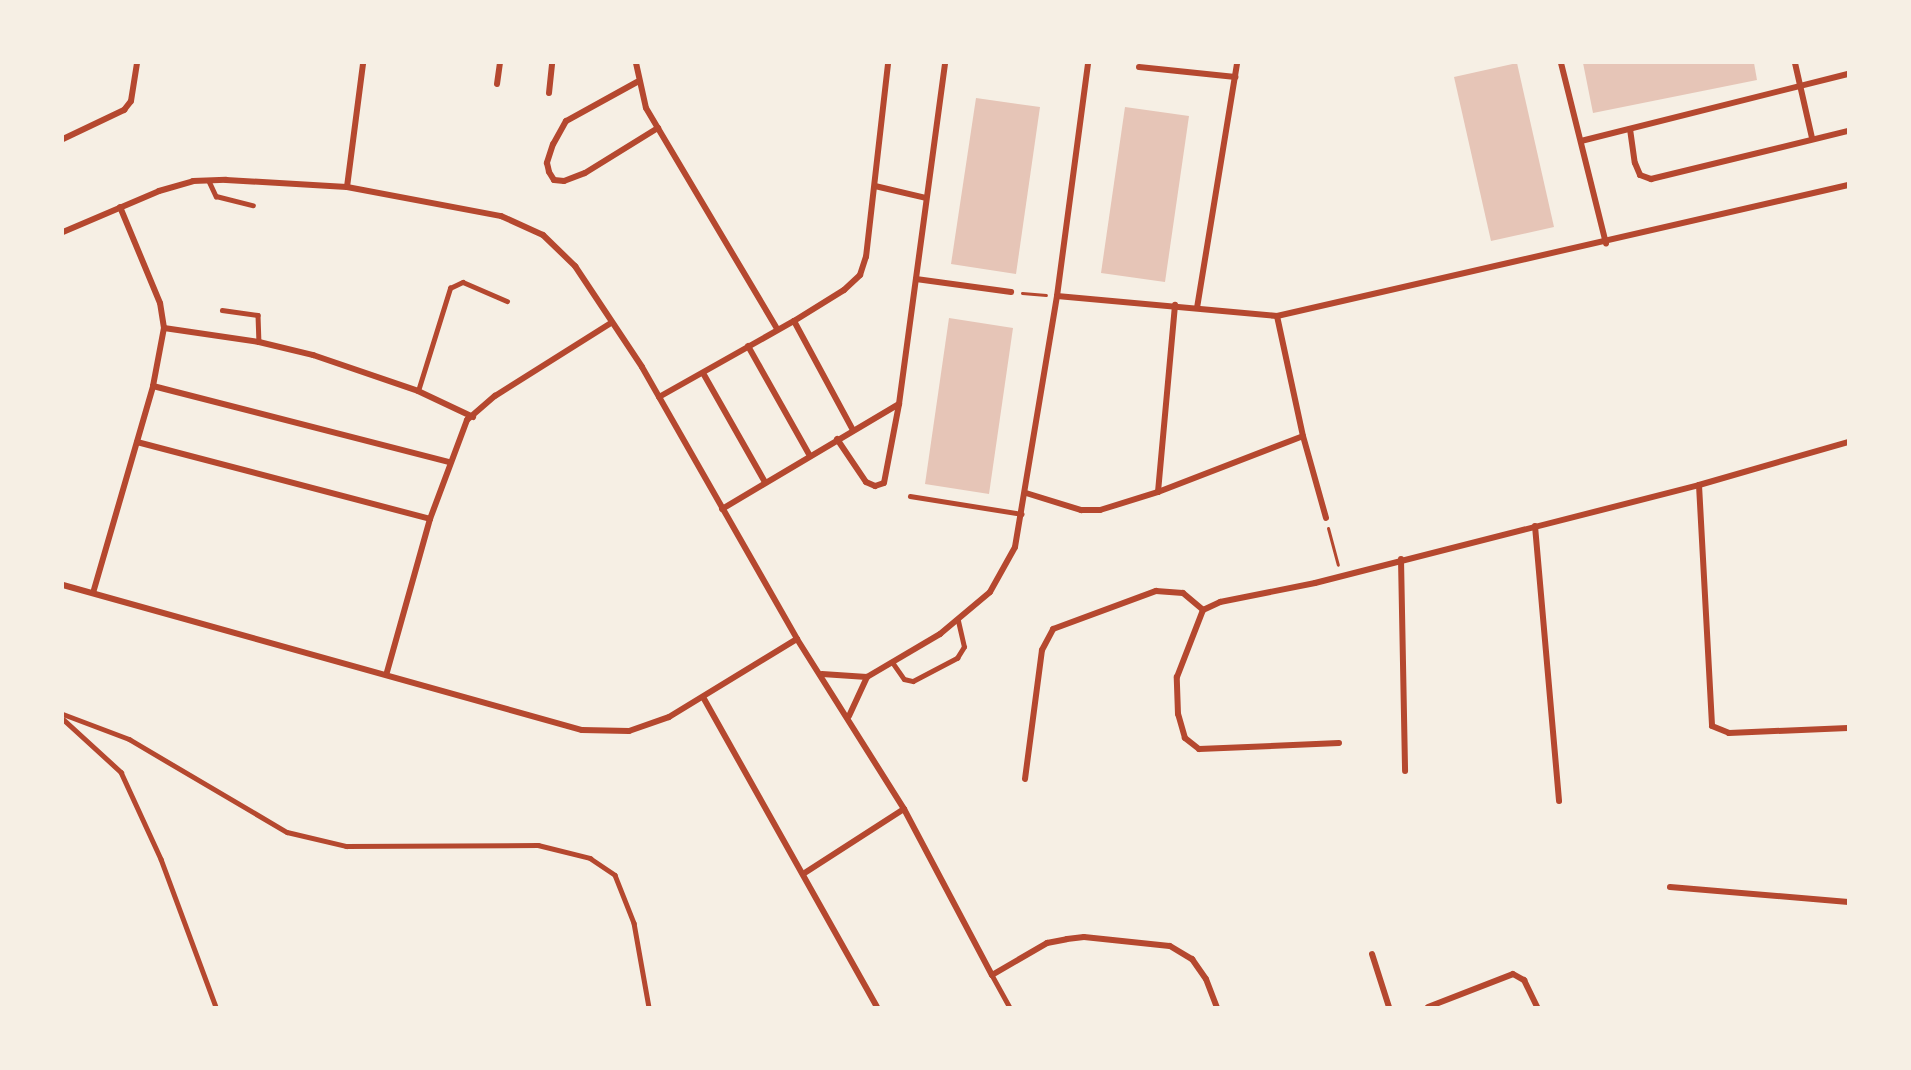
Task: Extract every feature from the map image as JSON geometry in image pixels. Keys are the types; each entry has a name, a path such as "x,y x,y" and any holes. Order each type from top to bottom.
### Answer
{"street":[{"path":"63,140 124,110 130,101 137,63"},
{"path":"347,188 363,63"},
{"path":"497,84 500,63"},
{"path":"549,93 552,63"},
{"path":"636,63 637,82 658,128 777,329"},
{"path":"659,397 836,296 860,275 875,186 888,63"},
{"path":"837,439 866,482 875,486 884,483 899,404 945,63"},
{"path":"822,674 867,677 893,663 958,620 990,592 1015,547 1026,493 1057,296 1088,63"},
{"path":"1197,308 1236,63"},
{"path":"1562,63 1606,243"},
{"path":"1795,63 1812,138"},
{"path":"1139,67 1235,77"},
{"path":"1581,141 1848,74"},
{"path":"637,82 566,121 553,144 547,163 549,172 554,180 564,181 585,173 658,128"},
{"path":"1630,129 1635,164 1640,175 1651,179 1848,130"},
{"path":"63,232 159,191 209,181 347,188 523,223 543,235 575,266 659,397 797,639 849,716 904,809 938,878 992,975 1047,943 1084,937 1183,951 1206,979 1217,1007"},
{"path":"1057,296 1277,315 1606,243 1848,185"},
{"path":"875,186 926,198"},
{"path":"93,593 153,386 164,328 160,303 120,207"},
{"path":"916,279 1011,292"},
{"path":"1158,492 1175,305"},
{"path":"1277,315 1303,436 1326,518"},
{"path":"794,321 853,430"},
{"path":"387,672 448,462 467,420 495,396 611,323"},
{"path":"164,328 259,342 314,355 418,391 472,417"},
{"path":"748,346 810,456"},
{"path":"703,373 765,482"},
{"path":"153,386 448,462"},
{"path":"722,509 899,404"},
{"path":"1026,493 1081,510 1120,505 1303,436"},
{"path":"137,442 430,519"},
{"path":"1339,743 1199,749 1185,738 1178,714 1177,677 1203,610 1220,602 1341,575 1699,485 1848,442"},
{"path":"1699,485 1713,726 1729,733 1848,728"},
{"path":"1535,526 1559,801"},
{"path":"1401,559 1405,771"},
{"path":"63,585 387,672 582,730 629,731 669,717 797,639"},
{"path":"1025,779 1042,650 1053,629 1156,591 1183,593 1203,610"},
{"path":"849,716 867,677"},
{"path":"703,697 877,1007"},
{"path":"803,874 904,809"},
{"path":"1670,887 1848,902"},
{"path":"1372,954 1389,1007"},
{"path":"1428,1007 1513,974 1524,980 1537,1007"}],"lane":[{"path":"209,181 216,196 253,204"},
{"path":"418,391 450,288 463,282 507,301"},
{"path":"222,310 258,315 259,342"},
{"path":"910,496 1022,514"},
{"path":"893,663 904,679 913,681 957,658 964,646 958,620"},
{"path":"63,714 129,740 287,832 346,846 537,845 590,858 615,875 634,923 649,1007"},
{"path":"63,719 121,772 161,859 216,1007"},
{"path":"992,975 1010,1007"}],"path":[{"path":"1011,292 1057,296"},
{"path":"1326,518 1341,575"}],"building":[{"path":"1517,63 1554,227 1491,241 1454,77"},
{"path":"1583,63 1754,63 1757,80 1593,113"},
{"path":"976,98 1040,107 1016,274 951,264"},
{"path":"1125,107 1189,116 1165,282 1101,273"},
{"path":"949,318 1013,328 989,494 925,484"}]}
